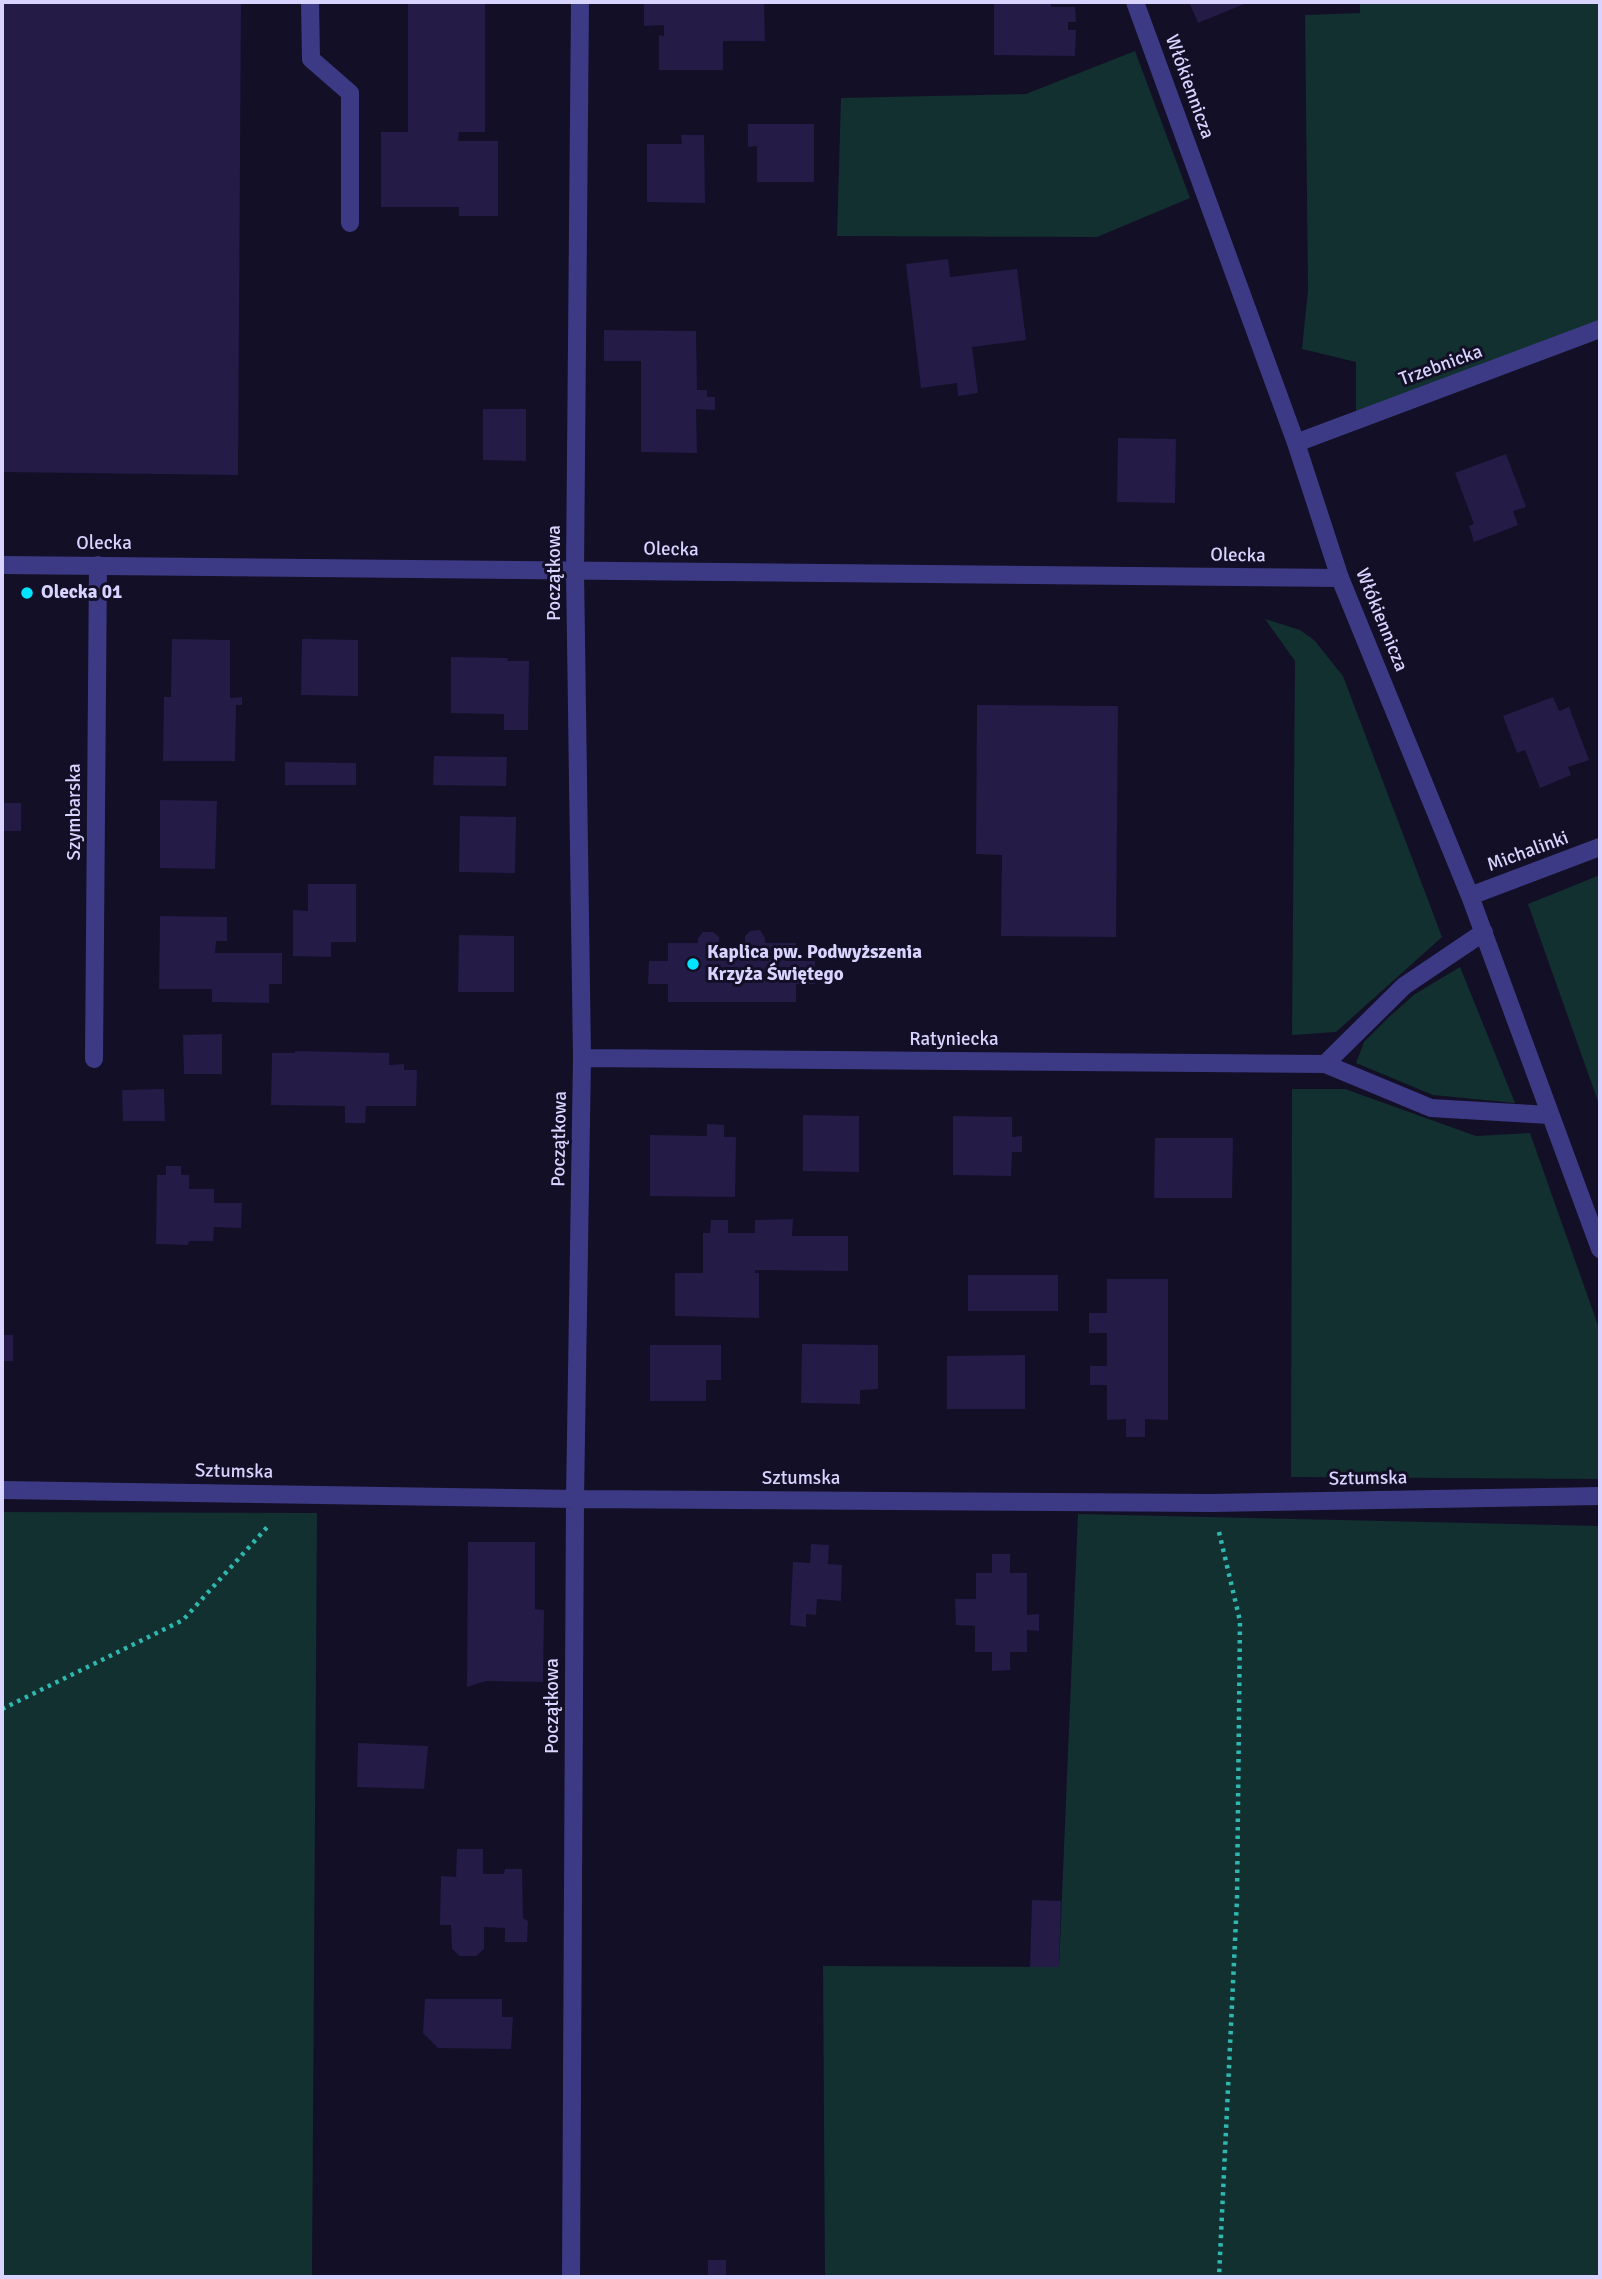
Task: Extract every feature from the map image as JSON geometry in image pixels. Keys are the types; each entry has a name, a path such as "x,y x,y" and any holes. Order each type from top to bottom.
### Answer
{"street":[{"path":"310,2 311,59 350,93 350,223"},
{"name":"Początkowa","path":"570,2277 575,1499 582,1058 575,570 580,2"},
{"name":"Włókiennicza","path":"1135,2 1296,443 1340,578 1470,896 1600,1249"},
{"name":"Trzebnicka","path":"1296,443 1600,329"},
{"name":"Olecka","path":"2,565 1340,578"},
{"name":"Szymbarska","path":"94,1059 98,565"},
{"name":"Michalinki","path":"1470,896 1600,847"},
{"path":"1325,1064 1404,986 1483,932"},
{"name":"Ratyniecka","path":"582,1058 1325,1064 1431,1108 1549,1115"},
{"name":"Sztumska","path":"2,1490 575,1499 1212,1503 1600,1496"}],"path":[{"path":"2,1709 183,1620 298,1494"},
{"path":"1212,1503 1240,1621 1237,1899 1219,2277"}],"green space":[{"path":"1360,2 1600,2 1600,321 1356,412 1356,362 1302,349 1308,290 1305,15 1360,13"},
{"path":"1135,51 1190,198 1097,237 837,236 841,98 1026,94"},
{"path":"1265,619 1300,630 1314,640 1343,676 1442,937 1336,1032 1292,1035 1295,661"},
{"path":"1600,875 1600,1107 1528,904"},
{"path":"1460,967 1515,1103 1433,1095 1356,1063 1364,1042 1390,1016 1415,994"},
{"path":"1292,1089 1345,1089 1476,1136 1530,1133 1600,1331 1600,1479 1291,1477"},
{"path":"2,1512 317,1513 312,2277 2,2277"},
{"path":"1078,1514 1600,1526 1600,2277 825,2277 823,1966 1059,1967"}],"building":[{"path":"2,2 241,2 238,475 2,472"},
{"path":"408,2 485,2 485,132 459,132 458,141 498,141 498,216 459,216 459,207 381,207 381,132 408,132"},
{"path":"644,2 764,2 765,41 723,41 723,70 659,70 659,35 664,36 664,25 644,26"},
{"path":"994,2 1051,2 1051,7 1075,7 1076,22 1068,22 1068,30 1076,30 1075,56 994,55"},
{"path":"1189,2 1249,2 1198,23"},
{"path":"748,124 814,124 814,182 757,182 757,146 748,147"},
{"path":"681,135 704,135 705,203 647,202 647,144 682,144"},
{"path":"948,259 950,277 1017,269 1026,340 972,347 978,393 958,396 957,383 921,388 906,264"},
{"path":"604,330 696,331 697,390 707,390 707,397 715,397 715,410 696,409 697,453 641,452 641,361 604,361"},
{"path":"483,409 526,409 526,461 483,460"},
{"path":"1118,438 1176,439 1175,503 1117,502"},
{"path":"1506,454 1526,507 1513,511 1518,525 1474,542 1469,526 1474,524 1455,473"},
{"path":"172,639 230,640 230,698 242,697 242,705 236,705 235,761 163,761 164,697 171,697"},
{"path":"302,639 358,640 358,696 301,695"},
{"path":"451,657 529,661 528,730 504,730 504,714 451,713"},
{"path":"1553,697 1559,711 1569,707 1589,760 1568,767 1571,775 1540,788 1525,750 1517,753 1503,716"},
{"path":"977,705 1118,706 1116,937 1001,936 1002,855 976,854"},
{"path":"434,756 507,757 506,786 433,785"},
{"path":"285,762 356,763 356,785 285,785"},
{"path":"160,800 217,801 215,869 160,868"},
{"path":"2,803 21,803 21,831 2,831"},
{"path":"460,816 516,817 515,873 459,872"},
{"path":"308,884 356,884 356,942 331,942 331,957 293,956 293,910 308,911"},
{"path":"160,916 227,917 227,941 216,941 215,953 282,953 282,984 269,984 269,1003 212,1002 212,989 159,989"},
{"path":"760,930 765,943 796,943 796,961 815,961 815,984 796,984 796,1002 668,1002 668,984 648,984 649,961 668,961 668,943 698,943 703,932 713,932 719,937 719,949 745,948 745,936 750,931"},
{"path":"459,935 514,936 514,992 458,992"},
{"path":"222,1034 222,1074 184,1074 183,1035"},
{"path":"272,1053 389,1053 389,1065 404,1064 404,1070 417,1070 416,1106 366,1106 365,1123 345,1123 345,1106 271,1105"},
{"path":"164,1089 165,1121 123,1121 122,1090"},
{"path":"803,1115 859,1116 859,1172 803,1171"},
{"path":"953,1116 1012,1117 1012,1137 1022,1136 1022,1152 1012,1152 1011,1176 953,1175"},
{"path":"707,1124 724,1125 724,1137 736,1137 735,1197 650,1196 650,1135 707,1136"},
{"path":"1155,1138 1233,1138 1232,1198 1154,1198"},
{"path":"166,1166 181,1166 181,1175 189,1175 189,1189 214,1189 214,1203 242,1203 241,1228 214,1227 213,1241 189,1241 188,1245 156,1244 157,1175 166,1175"},
{"path":"793,1219 792,1236 848,1236 848,1271 755,1270 755,1273 759,1273 759,1318 675,1316 675,1273 703,1273 703,1233 710,1233 711,1220 728,1220 728,1233 755,1233 755,1220"},
{"path":"968,1275 1058,1275 1058,1311 968,1311"},
{"path":"1107,1279 1168,1279 1168,1420 1145,1419 1145,1437 1126,1437 1126,1419 1107,1420 1107,1385 1090,1385 1090,1366 1107,1366 1107,1333 1089,1333 1089,1313 1107,1313"},
{"path":"2,1335 13,1335 13,1361 2,1361"},
{"path":"802,1344 878,1345 878,1389 860,1390 860,1404 801,1403"},
{"path":"650,1345 721,1345 721,1380 706,1380 706,1401 650,1401"},
{"path":"1025,1355 1025,1409 947,1409 947,1356"},
{"path":"468,1542 535,1542 535,1609 544,1610 543,1682 486,1681 467,1687"},
{"path":"811,1544 829,1545 828,1564 842,1565 841,1601 817,1599 816,1615 806,1614 806,1627 790,1625 793,1562 810,1563"},
{"path":"992,1554 1010,1554 1010,1573 1027,1573 1027,1615 1039,1614 1039,1631 1027,1630 1027,1652 1010,1652 1010,1670 992,1671 992,1652 975,1652 975,1626 956,1625 955,1599 976,1599 976,1573 992,1573"},
{"path":"358,1743 428,1746 424,1789 357,1787"},
{"path":"457,1849 483,1849 483,1874 504,1874 505,1869 522,1869 523,1918 528,1921 527,1942 505,1942 505,1928 484,1927 484,1949 476,1956 460,1956 452,1949 451,1925 440,1925 441,1876 456,1877"},
{"path":"1032,1900 1061,1901 1059,1967 1030,1967"},
{"path":"425,1999 502,1999 502,2017 513,2017 511,2049 438,2048 423,2033"},
{"path":"708,2260 726,2260 726,2277 708,2277"}],"place":[{"name":"Olecka 01","path":"27,593"},
{"name":"Kaplica pw. Podwyższenia Krzyża Świętego","path":"693,964"}]}
